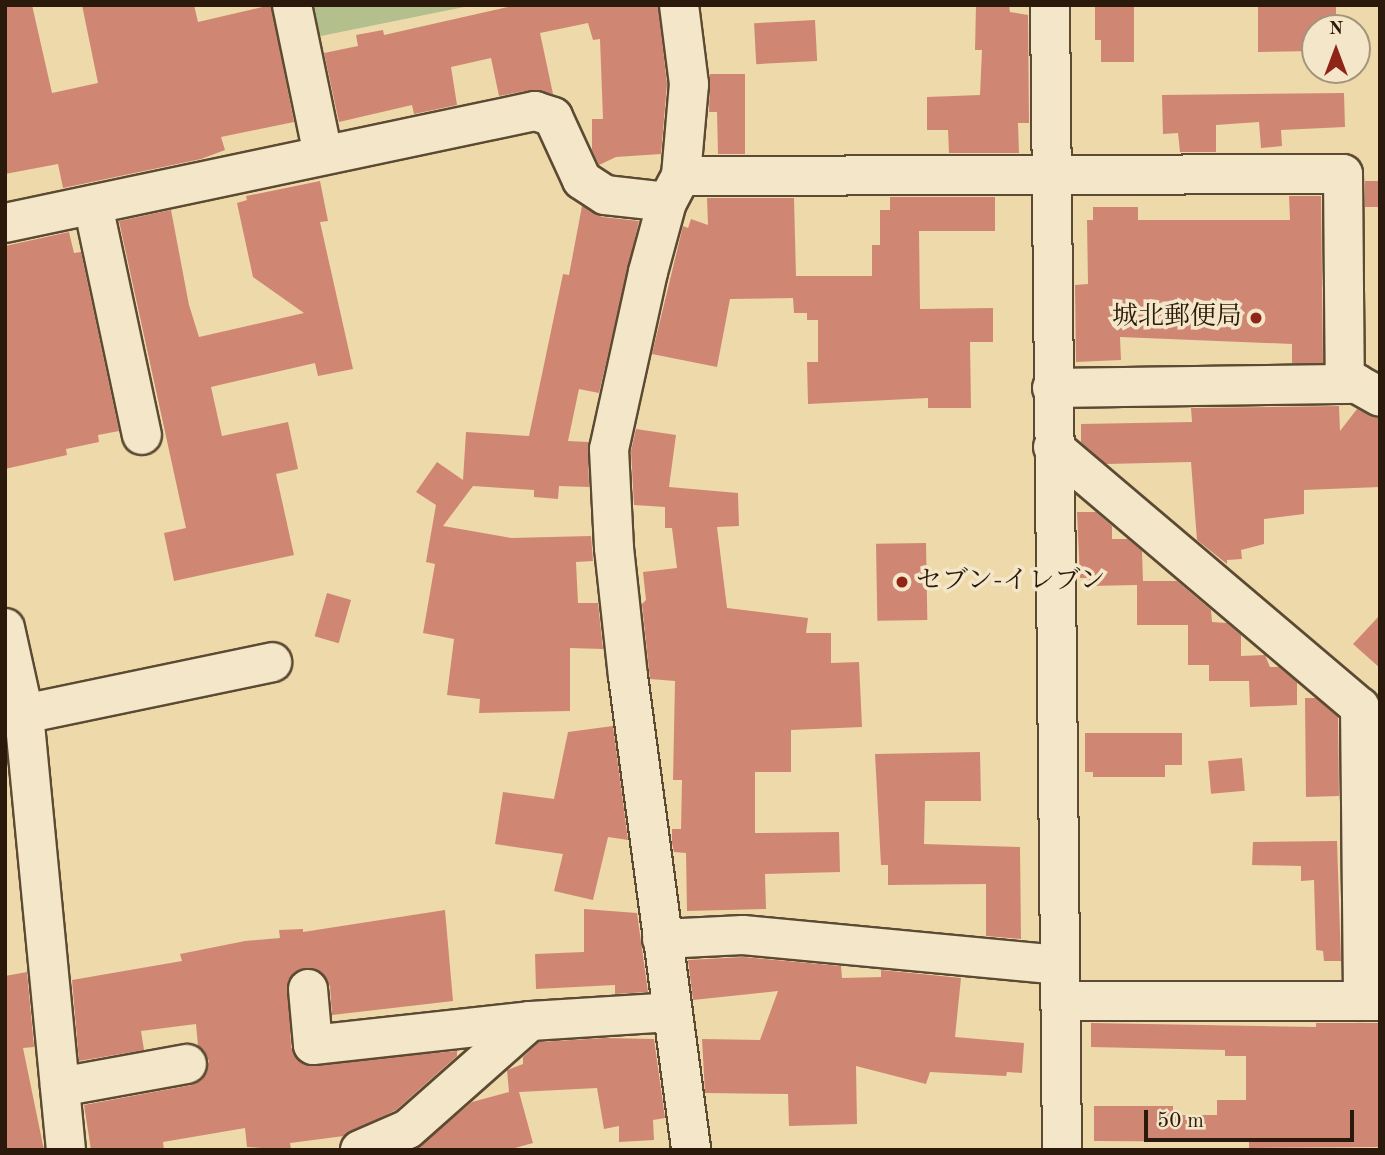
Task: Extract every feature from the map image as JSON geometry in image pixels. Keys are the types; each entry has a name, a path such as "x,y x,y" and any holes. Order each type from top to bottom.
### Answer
{"street":[{"path":"292,5 323,155"},
{"path":"679,5 689,85 674,189 609,449 614,548 691,1150"},
{"path":"1050,5 1062,1150"},
{"path":"5,223 535,111 553,117 582,180 605,195 674,189 1052,175 1343,174 1362,391 1052,388"},
{"path":"93,205 142,435"},
{"path":"662,939 743,935 1060,984 1372,1001 1370,713 1053,447"},
{"path":"5,628 66,1150"},
{"path":"15,716 272,662"},
{"path":"308,989 313,1045 530,1021 672,1012"},
{"path":"360,1150 408,1129 530,1021"},
{"path":"60,1087 187,1064"}],"green space":[{"path":"299,5 474,5 306,39"}],"building":[{"path":"5,5 32,5 52,93 98,83 82,5 194,5 198,22 271,5 294,122 221,137 225,150 201,159 63,188 58,164 5,174"},
{"path":"517,5 658,5 667,84 661,154 616,157 599,165 592,150 592,119 603,119 600,39 593,40 588,23 540,33 553,94 531,90 499,96 491,58 451,67 457,105 414,114 412,105 339,122 324,53 358,46 356,35 383,30 384,35"},
{"path":"976,5 1009,5 1010,12 1028,15 1029,123 1018,123 1019,153 949,153 948,130 927,130 927,97 980,95 982,50 975,50"},
{"path":"1095,5 1134,5 1134,62 1101,62 1101,40 1095,40"},
{"path":"1258,5 1336,5 1336,14 1301,14 1301,51 1258,52"},
{"path":"815,20 817,61 756,64 754,23"},
{"path":"710,74 745,74 745,154 718,154 717,112 709,112"},
{"path":"1344,93 1345,127 1281,130 1282,146 1261,148 1259,122 1216,125 1216,152 1180,152 1178,133 1163,134 1162,95"},
{"path":"320,181 328,221 320,222 353,369 318,376 315,363 211,387 222,436 288,422 298,469 276,474 294,555 174,581 164,533 186,528 119,221 171,210 189,305 199,337 304,313 253,277 237,203 247,200 246,196"},
{"path":"1365,181 1380,181 1380,207 1365,207"},
{"path":"1289,196 1321,196 1323,363 1292,363 1292,344 1120,337 1121,360 1076,362 1075,285 1088,284 1087,220 1093,220 1093,207 1138,207 1138,220 1290,220"},
{"path":"890,197 995,197 995,231 919,231 920,309 993,308 993,342 970,342 971,408 928,408 928,398 808,404 807,362 818,362 818,320 807,320 807,313 794,313 793,298 730,299 717,367 652,354 683,226 688,228 691,219 708,225 707,198 794,198 796,276 872,276 872,245 880,245 880,210 890,210"},
{"path":"582,206 602,217 639,221 599,393 579,389 568,441 588,442 589,487 559,486 558,499 534,497 534,490 473,486 443,526 511,538 591,536 593,561 576,562 578,603 598,603 603,649 570,648 570,711 479,713 480,699 447,695 454,639 423,633 435,564 426,562 436,505 416,492 437,462 463,480 466,432 529,436 563,274 569,275"},
{"path":"69,232 74,253 81,252 119,431 98,435 99,442 66,449 67,455 5,469 5,246"},
{"path":"1339,406 1340,431 1357,409 1380,419 1380,487 1304,490 1304,514 1264,519 1264,544 1241,550 1242,559 1227,560 1227,564 1197,540 1191,462 1106,464 1081,442 1081,424 1192,422 1191,408"},
{"path":"636,429 676,435 669,487 738,493 739,526 717,527 727,608 808,618 806,633 831,633 831,663 859,662 862,727 791,730 791,772 755,772 755,833 839,832 840,872 765,874 766,909 687,911 686,853 674,852 672,843 672,829 681,829 682,780 673,780 675,681 650,679 642,604 646,600 643,572 677,568 672,528 665,528 665,507 634,505 631,451"},
{"path":"1077,512 1096,512 1112,526 1112,539 1128,539 1142,551 1143,581 1177,581 1211,610 1212,622 1227,623 1241,635 1241,656 1265,655 1270,667 1279,667 1297,682 1297,705 1250,707 1249,681 1209,681 1209,665 1188,665 1188,625 1137,625 1137,585 1089,586 1089,578 1080,578"},
{"name":"セブン-イレブン","path":"926,543 927,620 877,621 876,544"},
{"path":"327,593 351,600 339,643 315,636"},
{"path":"1380,615 1380,668 1353,644"},
{"path":"1305,698 1316,698 1338,717 1339,796 1306,797"},
{"path":"613,726 628,840 608,837 593,900 554,891 563,854 495,844 503,792 554,799 568,732"},
{"path":"1085,733 1182,733 1182,765 1165,765 1165,777 1093,777 1093,772 1085,772"},
{"path":"980,752 981,801 925,801 924,844 1020,847 1021,939 986,936 986,884 888,885 888,865 881,865 875,754"},
{"path":"1242,758 1245,791 1211,794 1208,761"},
{"path":"1337,841 1341,961 1324,961 1323,951 1316,950 1314,880 1301,881 1301,866 1252,865 1253,842"},
{"path":"584,909 637,913 648,992 615,994 615,985 536,989 535,954 584,952"},
{"path":"445,910 453,1001 332,1015 330,986 318,970 296,971 288,980 291,1047 305,1065 457,1051 457,1056 396,1110 344,1136 290,1143 291,1150 247,1147 245,1128 163,1142 164,1150 91,1150 84,1105 192,1085 202,1080 209,1061 198,1046 196,1024 141,1031 144,1050 79,1061 72,980 182,961 180,954 245,941 280,938 279,930 303,929 303,932"},
{"path":"743,957 841,966 842,978 881,977 881,970 961,978 955,1037 1024,1043 1022,1073 1007,1072 1006,1076 930,1072 926,1084 856,1066 857,1124 789,1126 788,1094 705,1093 702,1039 760,1040 778,991 693,1000 688,960"},
{"path":"27,972 34,1047 23,1048 44,1150 5,1150 5,976"},
{"path":"1091,1023 1316,1027 1316,1023 1380,1023 1380,1147 1249,1148 1249,1142 1094,1141 1094,1106 1173,1106 1173,1115 1217,1115 1217,1100 1246,1100 1246,1056 1225,1056 1225,1050 1091,1047"},
{"path":"605,1038 654,1039 665,1118 653,1120 654,1140 619,1142 619,1126 604,1129 597,1088 519,1092 533,1143 508,1150 415,1150 472,1102 509,1092 507,1070 523,1064 523,1057 539,1042"}],"place":[{"name":"城北郵便局","path":"1256,318"},
{"name":"セブン-イレブン","path":"902,582"}]}
